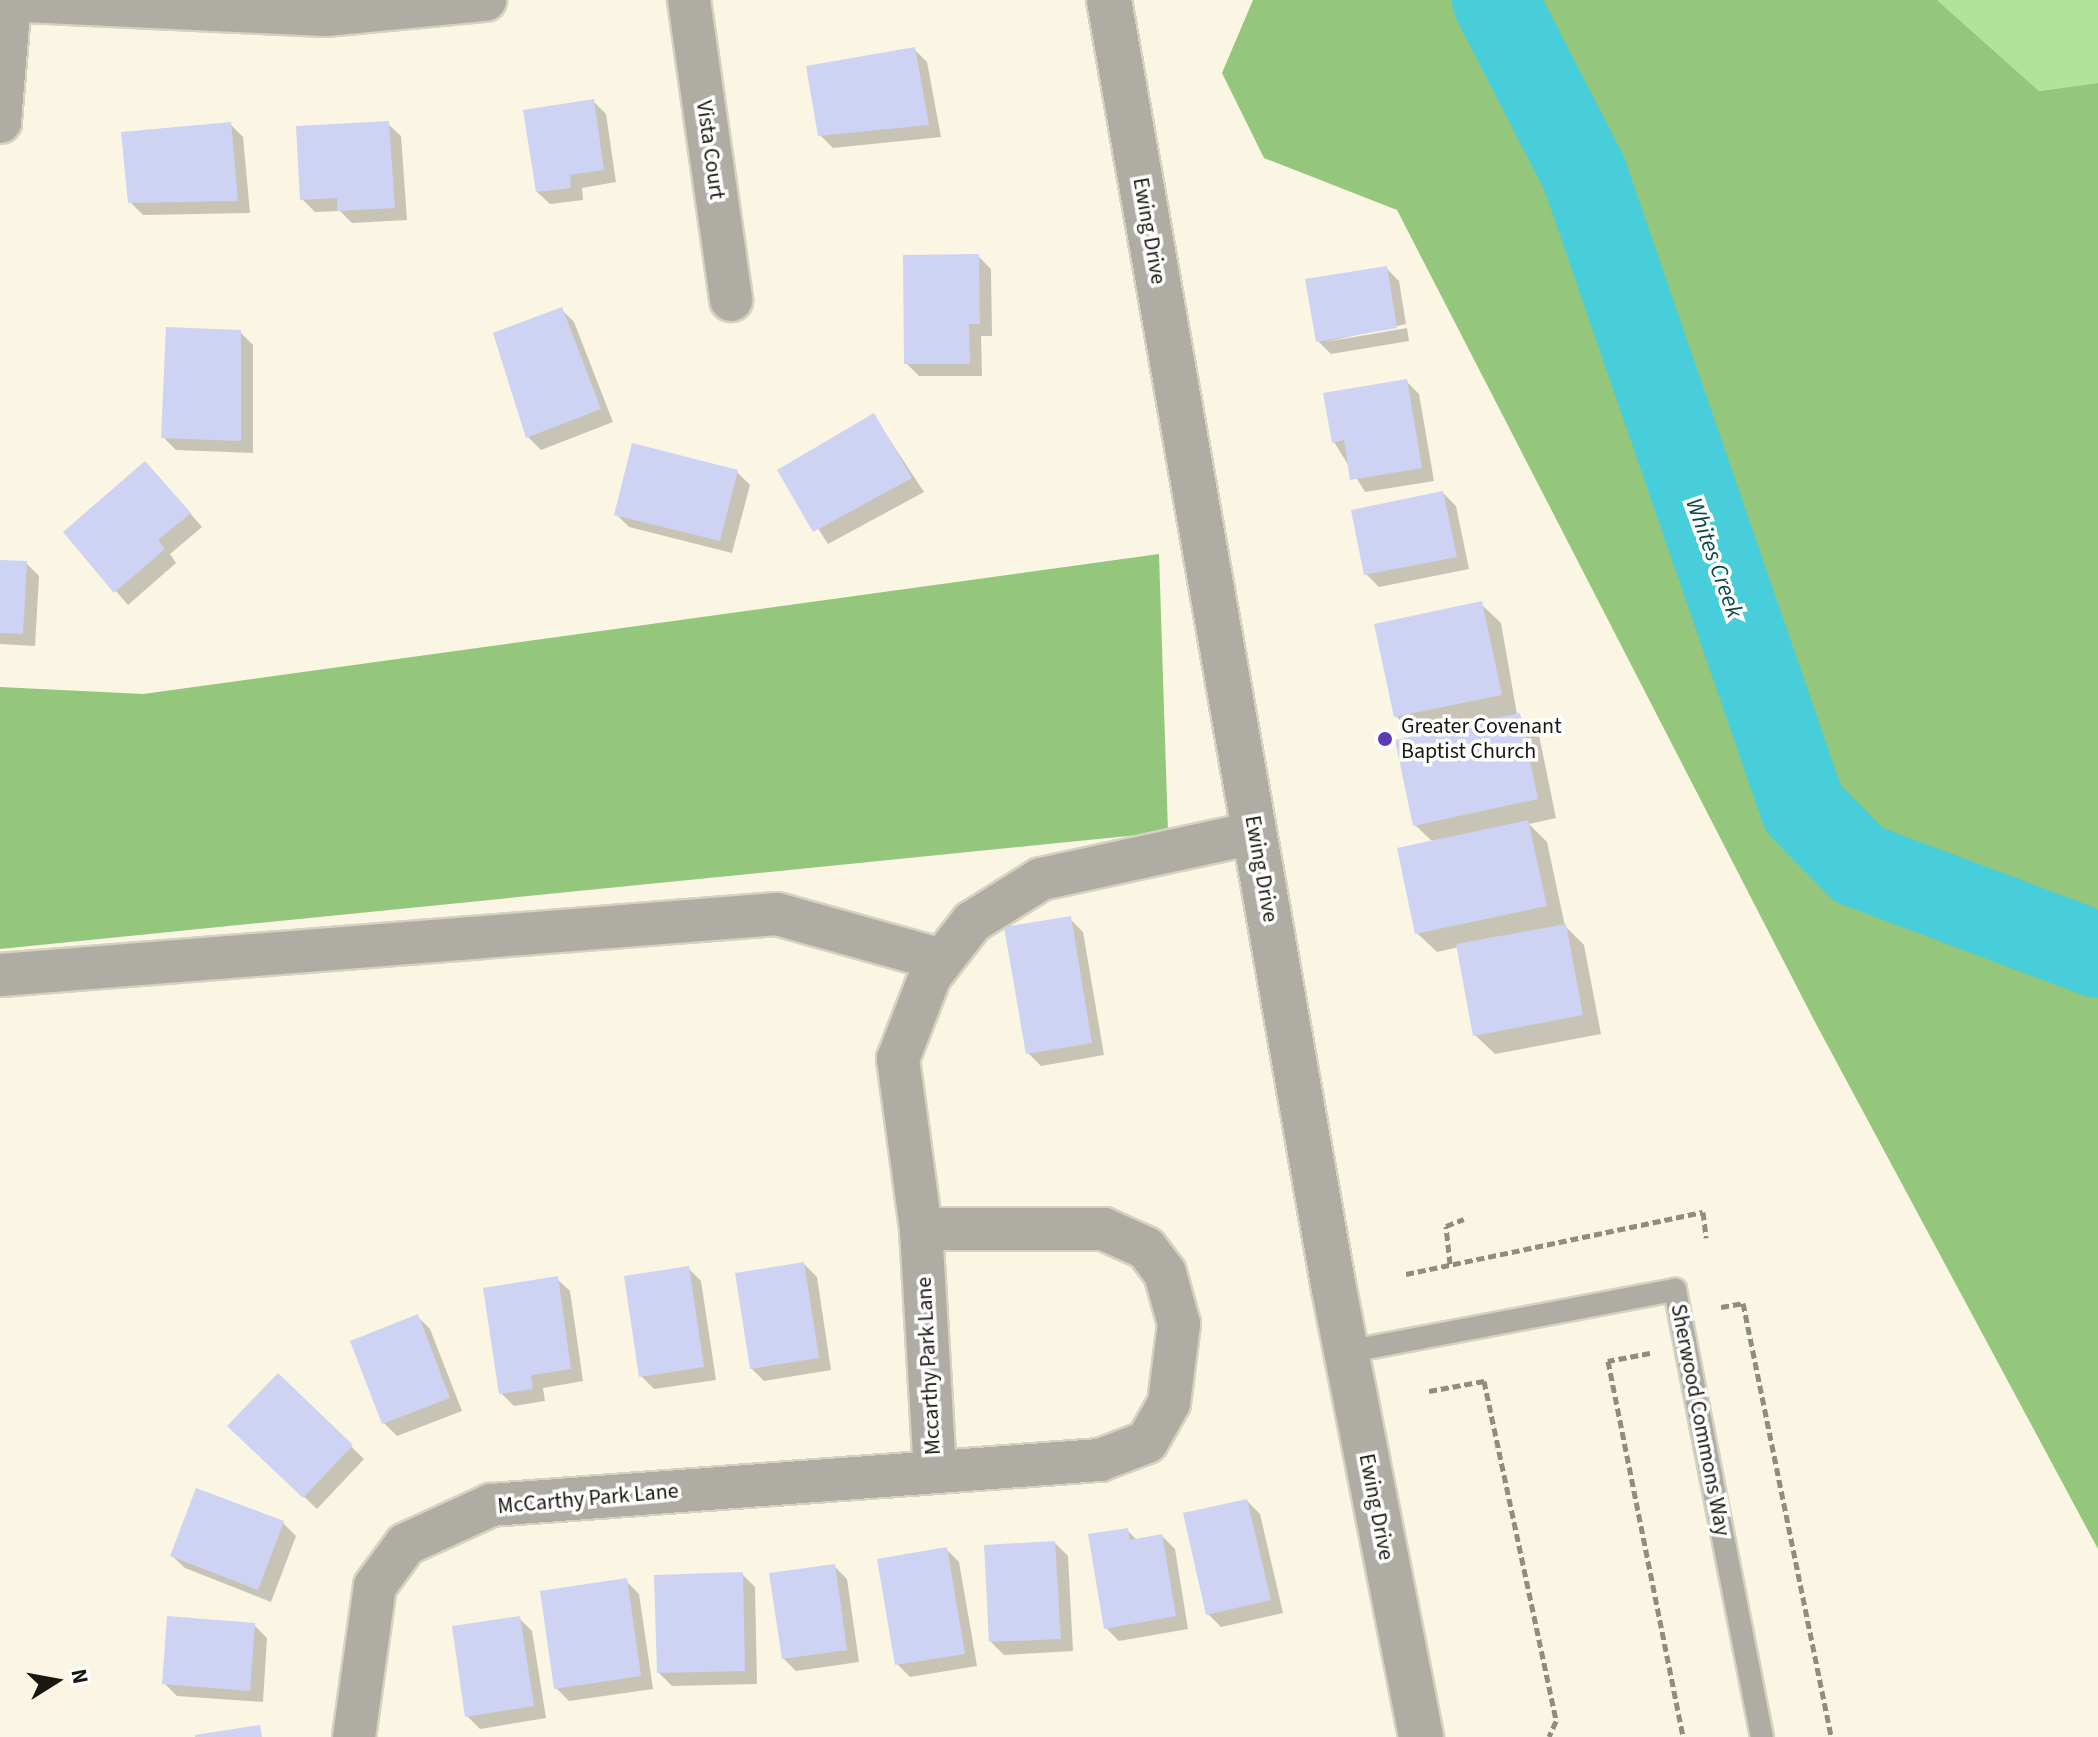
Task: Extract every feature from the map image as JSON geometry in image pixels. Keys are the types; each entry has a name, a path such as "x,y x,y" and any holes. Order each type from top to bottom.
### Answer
{"street":[{"path":"4,0 325,15 485,0"},
{"name":"Vista Court","path":"689,0 731,300"},
{"name":"Ewing Drive","path":"1109,0 1346,1352 1421,1737"},
{"path":"0,122 10,1"},
{"name":"Mccarthy Park Lane","path":"921,1229 1104,1229 1155,1261 1179,1324 1169,1403 1147,1442 1100,1460 935,1472 921,1229 898,1059 942,960 972,922 1041,879 1254,833"},
{"path":"0,975 777,914 942,960"},
{"name":"McCarthy Park Lane","path":"354,1737 375,1586 406,1544 491,1505 935,1472"}],"lane":[{"name":"Sherwood Commons Way","path":"1346,1352 1675,1290 1762,1737"}],"path":[{"path":"1406,1274 1703,1212 1706,1238"},
{"path":"1450,1264 1446,1226 1464,1219"},
{"path":"1721,1307 1743,1303 1831,1737"},
{"path":"1651,1352 1608,1361 1683,1737"},
{"path":"1429,1391 1484,1381 1556,1721 1549,1737"}],"green space":[{"path":"1253,0 1937,0 2039,91 2098,83 2098,1549 1815,1022 1397,210 1264,158 1222,73"},
{"path":"1937,0 2098,0 2098,83 2039,91"},
{"path":"1159,554 1168,832 0,949 0,687 143,694"}],"building":[{"path":"915,47 929,125 818,136 806,66"},
{"path":"594,99 604,170 570,175 571,188 536,192 523,110"},
{"path":"389,121 395,208 337,211 337,198 300,200 296,126"},
{"path":"231,122 238,201 128,203 121,132"},
{"path":"979,254 980,324 969,324 970,364 904,364 903,255"},
{"path":"1387,266 1397,328 1316,342 1305,279"},
{"path":"562,307 601,409 526,438 493,333"},
{"path":"166,327 241,330 241,441 161,438"},
{"path":"1407,379 1422,468 1350,480 1344,440 1332,443 1323,393"},
{"path":"874,413 912,478 813,532 777,470"},
{"path":"632,443 738,470 720,541 614,515"},
{"path":"145,461 191,513 158,540 165,549 114,593 63,532"},
{"path":"1443,491 1457,557 1364,575 1351,510"},
{"path":"0,560 27,561 23,634 0,633"},
{"path":"1482,601 1502,695 1394,717 1374,624"},
{"path":"1520,713 1538,799 1413,826 1395,740"},
{"path":"1528,820 1547,906 1415,934 1397,848"},
{"path":"1071,916 1092,1043 1026,1054 1004,927"},
{"path":"1566,924 1583,1015 1473,1036 1456,944"},
{"path":"804,1262 819,1358 750,1369 735,1273"},
{"path":"689,1266 704,1367 639,1377 624,1276"},
{"path":"558,1276 571,1369 531,1375 533,1389 499,1394 483,1288"},
{"path":"418,1314 450,1398 382,1424 350,1341"},
{"path":"278,1373 353,1445 303,1498 227,1426"},
{"path":"196,1488 284,1521 258,1590 170,1556"},
{"path":"1247,1499 1271,1600 1206,1615 1183,1513"},
{"path":"1128,1528 1130,1540 1162,1534 1176,1616 1104,1629 1088,1534"},
{"path":"1055,1541 1061,1639 989,1642 984,1545"},
{"path":"947,1547 965,1654 895,1665 877,1559"},
{"path":"835,1564 847,1650 782,1659 769,1573"},
{"path":"743,1572 745,1671 657,1673 654,1575"},
{"path":"627,1578 641,1676 554,1689 540,1591"},
{"path":"167,1616 255,1623 250,1691 162,1684"},
{"path":"520,1616 534,1706 465,1717 452,1626"},
{"path":"260,1725 262,1737 195,1737 195,1735"}],"waterway":[{"name":"Whites Creek","path":"1495,0 1584,173 1803,808 1859,865 2098,955"}],"place":[{"name":"Greater Covenant Baptist Church","path":"1385,739"}]}
